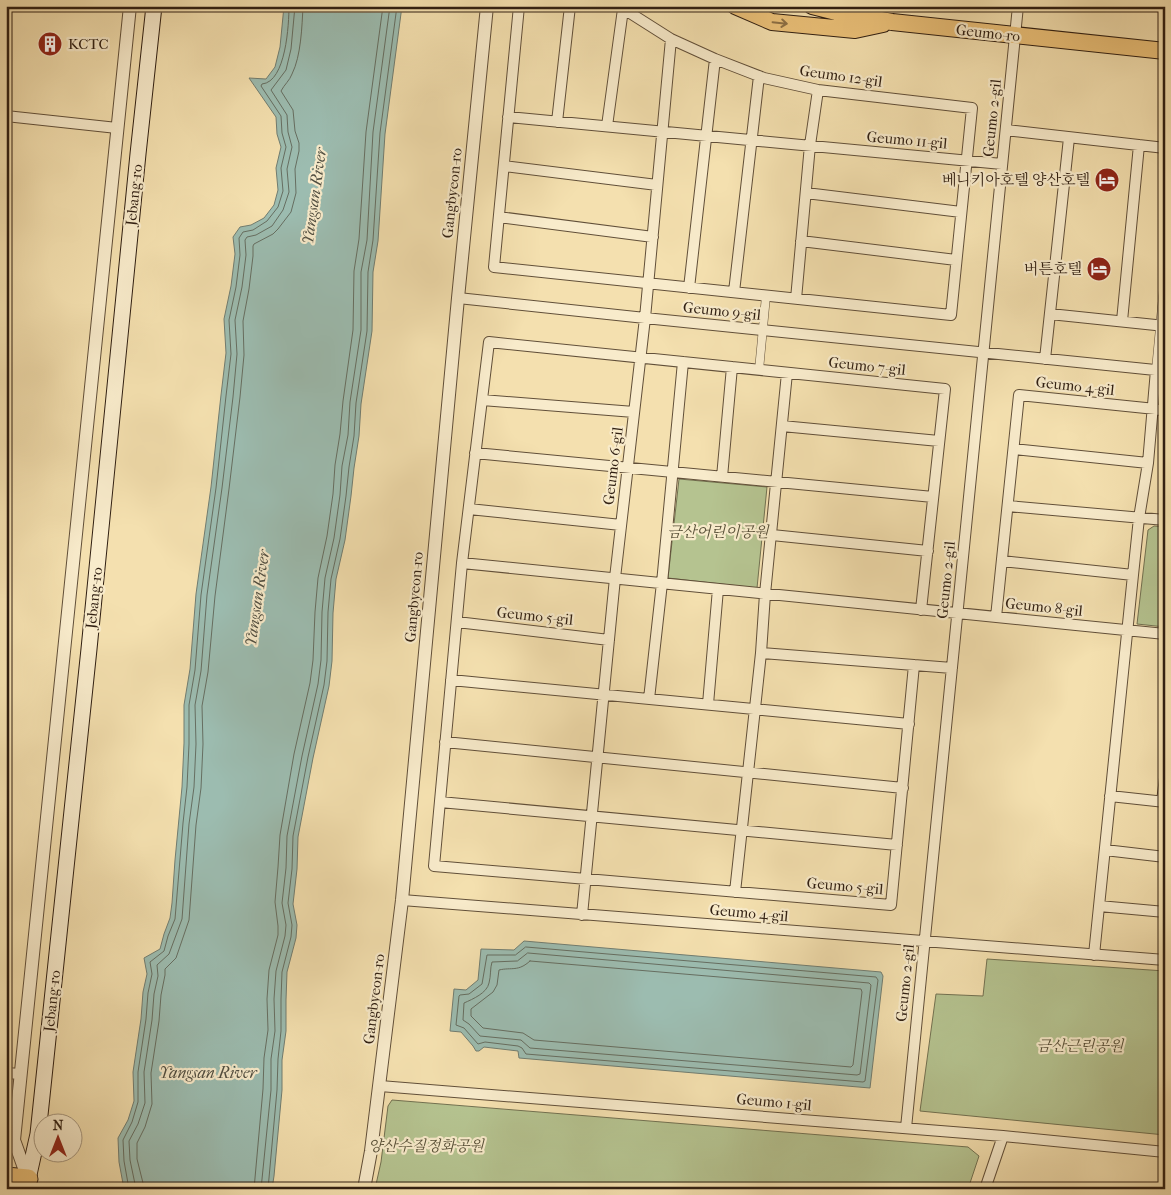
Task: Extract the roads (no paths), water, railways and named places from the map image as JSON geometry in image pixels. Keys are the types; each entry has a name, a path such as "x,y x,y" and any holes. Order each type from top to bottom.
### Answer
{"highway":[{"path":"6,1177 25,1185"}],"main road":[{"name":"Jebang-ro","path":"25,1185 38,1134 154,6"},
{"path":"735,6 772,22 855,30 892,22"},
{"name":"Geumo-ro","path":"812,6 892,22 1165,51"},
{"path":"849,6 892,22"}],"street":[{"path":"25,1185 14,1140 130,6"},
{"name":"Gangbyeon-ro","path":"364,1189 380,1086 402,900 487,6"},
{"name":"Geumo 12-gil","path":"519,6 494,267 951,315 972,108 818,90 759,76 671,39 621,8"},
{"path":"557,122 570,6"},
{"name":"Geumo 2-gil","path":"906,1128 1018,6"},
{"path":"607,126 621,8"},
{"path":"648,283 671,39"},
{"path":"689,288 715,59"},
{"path":"734,292 759,76"},
{"path":"796,299 810,145 818,90"},
{"path":"6,116 117,128"},
{"name":"Geumo 11-gil","path":"508,117 1002,164"},
{"path":"1006,130 1165,148"},
{"path":"1045,359 1068,138"},
{"path":"1122,321 1139,145"},
{"path":"504,166 657,185"},
{"path":"806,193 961,212"},
{"path":"499,217 653,237"},
{"path":"801,241 956,260"},
{"path":"1094,955 1139,518 1148,463 1153,409 1160,371 1165,274"},
{"name":"Geumo 6-gil","path":"615,578 648,283"},
{"path":"759,370 766,296"},
{"name":"Geumo 9-gil","path":"458,298 1160,371"},
{"path":"1050,314 1162,326"},
{"name":"Geumo 7-gil","path":"462,563 489,342 787,372 945,389 921,610"},
{"path":"649,699 683,362"},
{"path":"722,477 732,367"},
{"path":"735,892 761,653 787,372"},
{"name":"Geumo 4-gil","path":"996,617 1019,395 1165,410"},
{"path":"482,400 634,412"},
{"path":"782,426 939,441"},
{"path":"1014,449 1148,463"},
{"path":"475,453 934,497"},
{"path":"1008,506 1165,520"},
{"path":"469,509 622,525"},
{"path":"772,535 928,551"},
{"path":"1002,561 1133,575"},
{"path":"462,563 958,613"},
{"name":"Geumo 5-gil","path":"462,563 434,866 892,905 914,664"},
{"path":"582,915 615,578"},
{"path":"708,704 718,589"},
{"name":"Geumo 8-gil","path":"958,613 1165,634"},
{"name":"Geumo 5-gil","path":"456,622 609,640"},
{"path":"761,653 952,668"},
{"path":"451,680 909,724"},
{"path":"445,742 903,788"},
{"path":"1110,796 1164,802 1165,778"},
{"path":"440,802 897,845"},
{"path":"1104,850 1165,857"},
{"name":"Geumo 4-gil","path":"402,900 1165,960"},
{"path":"1099,906 1165,912"},
{"path":"6,1073 21,1074"},
{"name":"Geumo 1-gil","path":"380,1086 1003,1136 1165,1152"},
{"path":"985,1189 1003,1136"}],"water":[{"name":"Yangsan River","path":"284,6 402,6 385,134 378,241 373,272 372,331 361,404 359,436 345,540 336,579 329,686 298,837 293,904 297,925 296,938 287,972 286,1031 282,1060 282,1090 274,1176 272,1189 124,1189 119,1162 118,1138 128,1120 134,1101 133,1072 147,974 144,958 160,949 170,918 172,903 182,787 184,705 190,669 196,594 211,487 226,353 224,319 235,254 233,237 240,227 251,225 264,218 274,205 278,190 276,168 281,147 277,134 276,117 249,78 266,79 275,67 280,47"},
{"path":"524,941 881,972 883,976 870,1088 519,1058 518,1051 484,1047 476,1051 461,1032 450,1031 454,989 466,990 478,980 481,949 514,950"}],"place":[{"name":"KCTC","path":"50,44"},
{"name":"베니키아호텔 양산호텔","path":"1107,180"},
{"name":"버튼호텔","path":"1099,269"}],"park label":[{"name":"금산어린이공원","path":"718,532"},
{"name":"금산근린공원","path":"1080,1046"},
{"name":"양산수질정화공원","path":"426,1146"}]}
